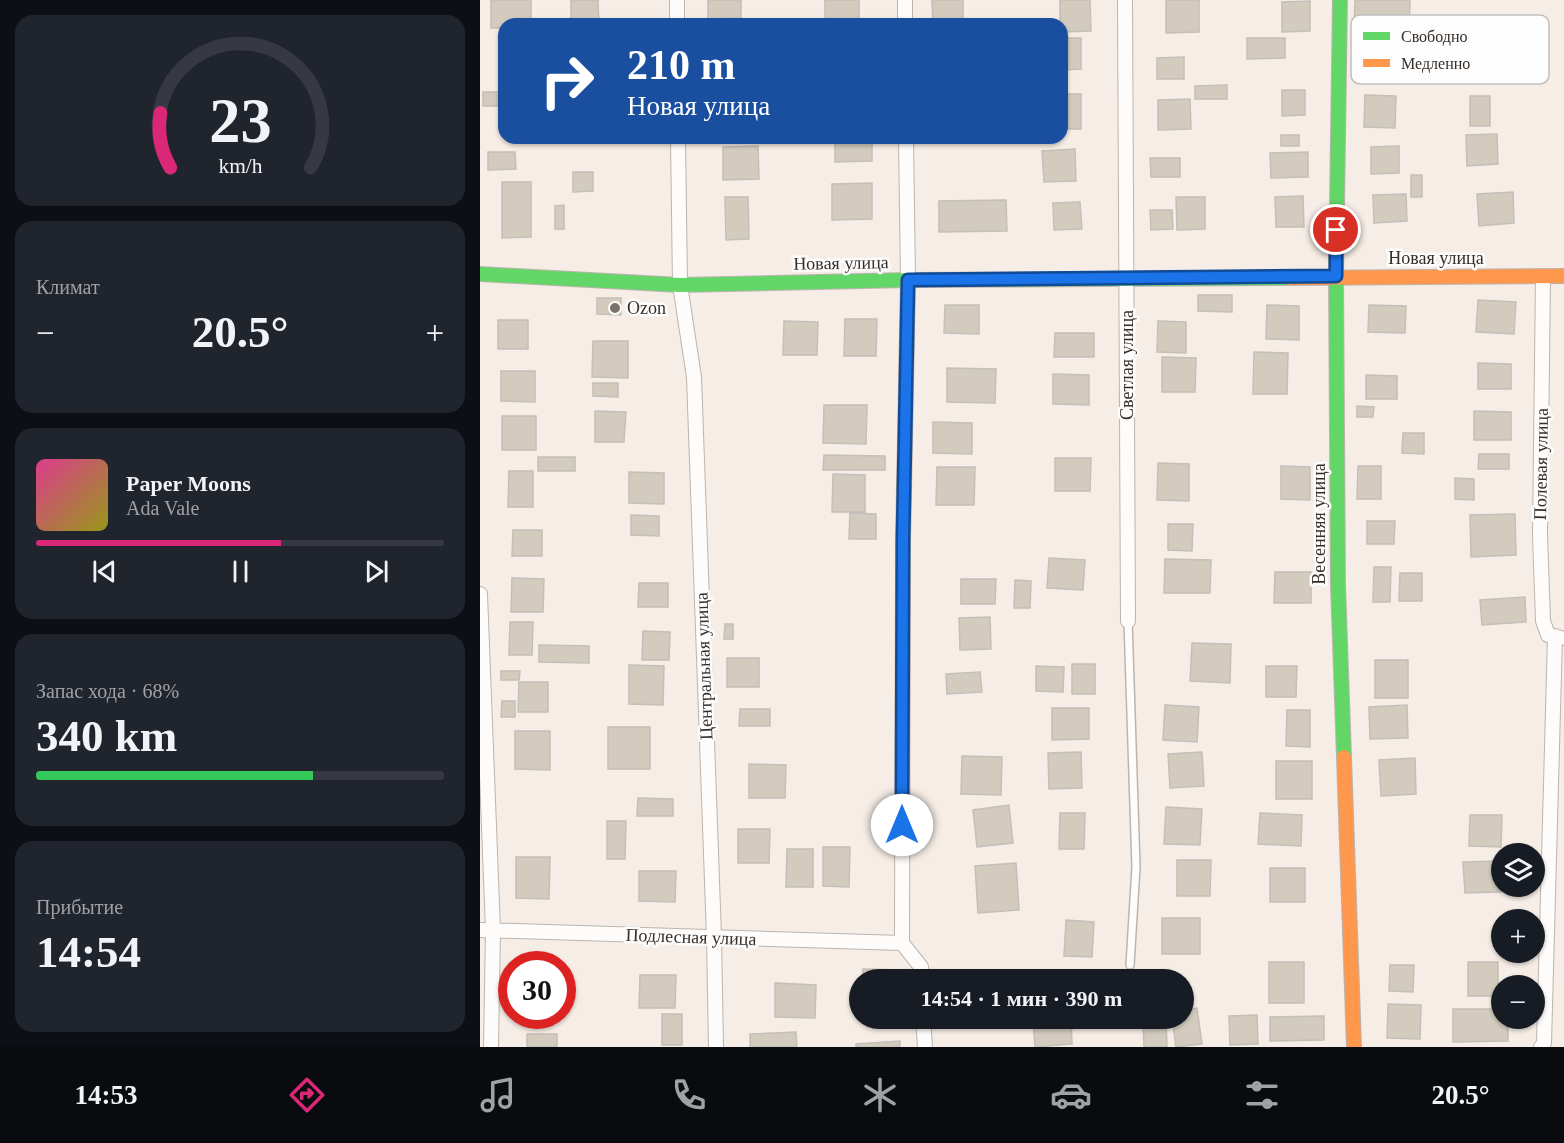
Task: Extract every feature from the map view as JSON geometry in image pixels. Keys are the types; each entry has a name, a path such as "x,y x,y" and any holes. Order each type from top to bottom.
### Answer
{"street":[{"path":"677,0 677,18"},
{"path":"905,0 905,18"},
{"name":"Светлая улица","path":"1125,0 1128,621"},
{"name":"Весенняя улица","path":"1340,0 1336,276 1338,585 1354,1047"},
{"name":"Центральная улица","path":"678,144 680,285 694,378 716,1047"},
{"path":"906,144 908,280 903,541 902,943 921,969"},
{"name":"Новая улица","path":"480,273 680,285 908,280 1564,276"},
{"name":"Полевая улица","path":"1543,276 1540,535 1542,599 1543,621 1548,634 1559,638"},
{"path":"480,594 486,930 491,1047"},
{"path":"1541,1047 1544,1043 1559,638"},
{"name":"Подлесная улица","path":"486,930 902,943"},
{"path":"924,1029 925,1047"}],"lane":[{"path":"1128,621 1136,867 1130,965"}],"building":[{"path":"491,0 531,0 531,18 498,18 498,28 491,28"},
{"path":"571,0 598,0 599,18 571,18"},
{"path":"708,0 741,0 741,18 708,18"},
{"path":"825,0 859,0 859,18 825,18"},
{"path":"932,0 963,0 963,18 933,18"},
{"path":"1060,0 1090,0 1091,31 1068,32 1068,18 1060,18"},
{"path":"1166,0 1199,0 1199,32 1166,33"},
{"path":"1355,0 1410,0 1410,15 1355,15"},
{"path":"1310,1 1310,31 1282,32 1282,2"},
{"path":"1068,38 1081,38 1081,69 1068,70"},
{"path":"1247,38 1285,38 1285,58 1247,59"},
{"path":"1184,57 1184,79 1157,79 1157,58"},
{"path":"1227,85 1227,99 1195,99 1195,86"},
{"path":"1282,90 1305,90 1305,115 1282,116"},
{"path":"483,92 498,92 498,106 483,106"},
{"path":"1068,94 1081,94 1081,129 1068,129"},
{"path":"1365,95 1396,96 1395,128 1364,127"},
{"path":"1470,96 1490,96 1490,126 1470,126"},
{"path":"1190,99 1191,129 1158,130 1158,100"},
{"path":"1497,134 1498,164 1467,166 1466,135"},
{"path":"1281,135 1299,135 1299,146 1281,146"},
{"path":"835,144 872,144 872,161 835,162"},
{"path":"758,146 759,179 723,180 723,147"},
{"path":"1399,146 1399,173 1371,174 1371,147"},
{"path":"1075,149 1076,181 1044,182 1042,151"},
{"path":"488,152 515,152 516,169 488,170"},
{"path":"1308,152 1308,177 1271,178 1270,153"},
{"path":"1150,158 1180,158 1180,177 1151,177"},
{"path":"573,172 593,172 593,191 573,192"},
{"path":"1411,175 1422,175 1422,197 1411,197"},
{"path":"502,182 531,182 531,237 502,238"},
{"path":"872,183 872,219 832,220 832,184"},
{"path":"1513,192 1514,223 1479,226 1477,194"},
{"path":"1406,194 1407,221 1374,223 1373,195"},
{"path":"1303,196 1304,227 1276,227 1275,197"},
{"path":"725,197 748,197 749,239 726,240"},
{"path":"1176,197 1205,197 1205,229 1177,230"},
{"path":"1006,200 1007,231 939,232 939,201"},
{"path":"1080,202 1082,229 1054,230 1053,203"},
{"path":"564,205 564,229 555,229 555,206"},
{"path":"1150,210 1172,210 1173,229 1151,230"},
{"path":"1198,295 1232,295 1232,312 1198,311"},
{"path":"597,298 621,298 621,315 597,314"},
{"path":"1478,300 1516,302 1514,334 1476,332"},
{"path":"945,305 979,305 979,334 944,333"},
{"path":"1267,305 1299,306 1299,340 1266,339"},
{"path":"1369,305 1406,306 1405,333 1368,332"},
{"path":"845,319 877,319 876,356 844,356"},
{"path":"498,320 528,320 528,349 498,349"},
{"path":"784,321 818,322 817,355 783,355"},
{"path":"1158,321 1186,322 1186,353 1157,352"},
{"path":"1055,333 1094,333 1094,357 1054,357"},
{"path":"593,341 628,341 628,378 592,377"},
{"path":"1254,352 1288,353 1287,394 1253,394"},
{"path":"1162,357 1196,358 1195,392 1162,392"},
{"path":"1478,363 1511,364 1511,389 1478,389"},
{"path":"947,368 996,369 995,403 947,402"},
{"path":"501,371 535,371 535,402 501,401"},
{"path":"1053,374 1089,375 1089,405 1053,404"},
{"path":"1366,375 1397,376 1397,399 1366,399"},
{"path":"593,383 618,383 618,397 593,396"},
{"path":"824,405 867,405 866,444 823,443"},
{"path":"1357,406 1374,407 1373,417 1357,417"},
{"path":"595,411 626,412 624,442 595,442"},
{"path":"1474,411 1511,412 1511,440 1474,440"},
{"path":"502,416 536,416 536,450 502,450"},
{"path":"933,422 972,423 972,454 933,453"},
{"path":"1403,433 1424,433 1424,454 1402,453"},
{"path":"1479,454 1509,454 1509,469 1478,469"},
{"path":"824,455 885,456 885,470 823,470"},
{"path":"538,457 575,457 575,471 538,471"},
{"path":"1055,458 1091,458 1090,491 1055,491"},
{"path":"1158,463 1189,464 1189,501 1157,500"},
{"path":"1281,466 1310,467 1310,500 1281,499"},
{"path":"1358,466 1381,466 1381,499 1357,499"},
{"path":"937,467 975,467 974,505 936,505"},
{"path":"509,471 533,471 533,507 508,507"},
{"path":"629,472 664,473 664,504 629,503"},
{"path":"833,474 865,475 865,512 832,512"},
{"path":"1455,478 1474,479 1474,500 1455,499"},
{"path":"850,513 876,514 876,539 849,539"},
{"path":"1515,514 1516,555 1471,557 1470,515"},
{"path":"631,515 659,516 659,536 631,535"},
{"path":"1367,521 1395,521 1394,544 1367,544"},
{"path":"1168,524 1193,524 1192,551 1168,550"},
{"path":"513,530 542,530 542,556 512,556"},
{"path":"1049,558 1085,560 1083,590 1047,588"},
{"path":"1165,559 1211,560 1210,593 1164,593"},
{"path":"1374,567 1391,567 1390,602 1373,602"},
{"path":"1275,572 1311,572 1311,603 1274,603"},
{"path":"1400,573 1422,573 1422,601 1399,601"},
{"path":"512,578 544,579 543,612 511,612"},
{"path":"961,579 996,579 995,604 961,604"},
{"path":"1015,580 1031,581 1030,608 1014,608"},
{"path":"639,583 668,583 668,607 638,607"},
{"path":"1525,597 1526,622 1482,625 1480,600"},
{"path":"990,617 991,649 960,650 959,618"},
{"path":"510,622 533,622 532,655 509,655"},
{"path":"725,624 733,624 733,639 724,639"},
{"path":"643,631 670,632 669,660 642,660"},
{"path":"1192,643 1231,644 1230,683 1190,681"},
{"path":"539,645 589,646 589,663 539,662"},
{"path":"727,658 759,658 759,687 727,687"},
{"path":"1375,660 1408,660 1408,698 1375,698"},
{"path":"1072,664 1095,664 1095,694 1072,694"},
{"path":"629,665 664,666 663,705 629,704"},
{"path":"1036,666 1064,667 1063,692 1036,691"},
{"path":"1266,666 1297,666 1296,697 1266,697"},
{"path":"501,671 520,671 519,680 501,680"},
{"path":"980,672 982,692 947,694 946,674"},
{"path":"519,682 548,682 548,712 518,712"},
{"path":"502,701 515,701 515,717 501,717"},
{"path":"1165,705 1199,707 1197,742 1163,740"},
{"path":"1407,705 1408,738 1370,739 1369,707"},
{"path":"1052,708 1089,708 1089,739 1052,740"},
{"path":"740,709 770,709 770,726 739,726"},
{"path":"1287,710 1310,710 1310,747 1286,746"},
{"path":"608,727 650,727 650,769 608,769"},
{"path":"515,731 550,731 550,770 515,769"},
{"path":"1081,752 1082,788 1049,789 1048,753"},
{"path":"1202,752 1204,786 1170,788 1168,754"},
{"path":"962,756 1002,757 1001,795 961,794"},
{"path":"1415,758 1416,794 1381,796 1379,760"},
{"path":"1276,761 1312,761 1312,799 1276,799"},
{"path":"749,764 786,765 785,798 749,798"},
{"path":"638,798 673,799 673,816 637,816"},
{"path":"1009,805 1013,843 977,847 973,810"},
{"path":"1166,807 1202,809 1200,845 1164,844"},
{"path":"1060,813 1085,813 1084,849 1059,849"},
{"path":"1260,813 1302,815 1301,846 1258,844"},
{"path":"1470,815 1502,815 1501,843 1491,843 1491,847 1469,846"},
{"path":"607,821 626,821 625,859 607,859"},
{"path":"738,829 770,829 769,863 738,863"},
{"path":"823,847 850,847 849,887 823,886"},
{"path":"787,849 813,849 813,887 786,887"},
{"path":"516,857 550,857 549,899 516,898"},
{"path":"1177,860 1211,860 1210,896 1177,896"},
{"path":"1491,861 1491,892 1465,893 1463,862"},
{"path":"1016,863 1019,910 978,913 975,866"},
{"path":"1270,868 1305,868 1305,902 1270,902"},
{"path":"639,871 676,871 675,902 639,901"},
{"path":"1162,918 1200,918 1200,954 1162,954"},
{"path":"1066,920 1094,922 1092,957 1064,956"},
{"path":"1269,962 1304,962 1304,1003 1269,1003"},
{"path":"1468,962 1498,963 1498,975 1491,975 1491,996 1468,996"},
{"path":"1390,965 1414,965 1413,992 1389,991"},
{"path":"640,975 676,975 675,1008 639,1008"},
{"path":"775,983 816,985 815,1018 775,1017"},
{"path":"1388,1004 1421,1005 1420,1039 1387,1038"},
{"path":"1194,1008 1197,1008 1202,1044 1176,1047 1174,1029 1194,1029"},
{"path":"1453,1009 1491,1009 1491,1029 1508,1029 1508,1041 1453,1042"},
{"path":"662,1014 682,1014 682,1045 662,1045"},
{"path":"1257,1015 1258,1044 1230,1045 1229,1016"},
{"path":"1324,1016 1324,1040 1270,1041 1270,1017"},
{"path":"1034,1029 1071,1029 1072,1044 1035,1047"},
{"path":"1143,1029 1166,1029 1167,1047 1144,1047"},
{"path":"796,1032 797,1047 750,1047 750,1034"},
{"path":"527,1034 557,1034 557,1047 527,1047"},
{"path":"900,1041 900,1047 856,1047 856,1044"}],"traffic: fast":[{"path":"1340,0 1336,276 1338,585 1344,757"},
{"path":"480,274 680,285 908,280 1289,278"}],"traffic: slow":[{"path":"1289,278 1564,276"},
{"path":"1344,757 1354,1047"}],"place":[{"name":"Ozon","path":"615,308"}],"route":[{"path":"902,825 903,541 908,280 1336,276 1336,230"}]}
